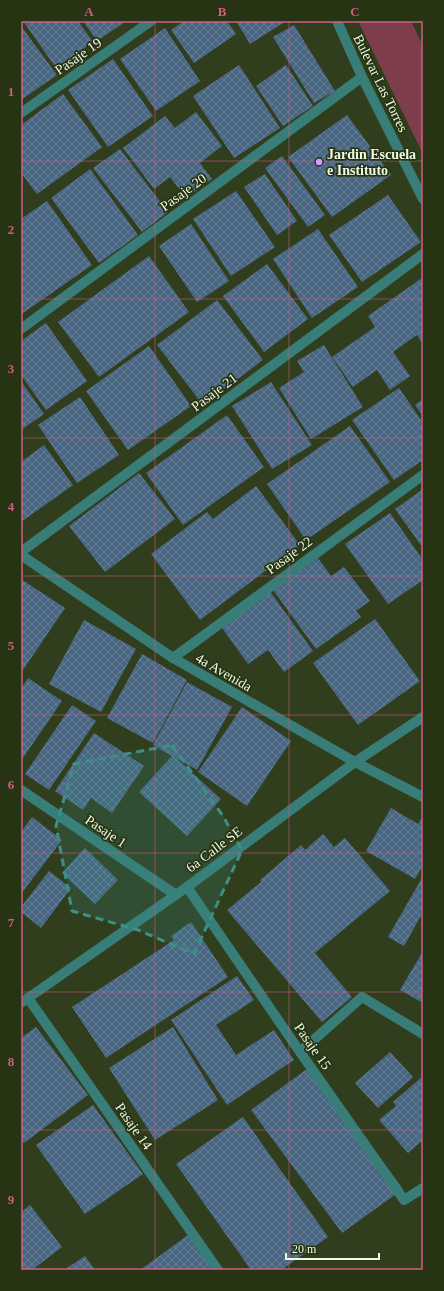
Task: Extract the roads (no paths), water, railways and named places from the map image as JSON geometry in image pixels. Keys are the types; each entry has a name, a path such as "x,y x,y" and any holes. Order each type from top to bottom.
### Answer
{"street":[{"name":"Pasaje 19","path":"21,113 151,21"},
{"name":"Bulevar Las Torres","path":"337,21 362,77 423,199"},
{"name":"Pasaje 20","path":"21,329 362,77"},
{"name":"Pasaje 21","path":"21,552 423,254"},
{"name":"Pasaje 22","path":"172,658 423,475"},
{"name":"4a Avenida","path":"21,555 172,658 355,762 423,797"},
{"name":"6a Calle SE","path":"24,1000 176,895 355,762 423,717"},
{"name":"Pasaje 1","path":"21,790 176,895"},
{"name":"Pasaje 15","path":"187,887 404,1200 423,1188"},
{"path":"300,1052 362,997 423,1034"},
{"name":"Pasaje 14","path":"24,1000 218,1270"}],"place":[{"name":"Jardin Escuela e Instituto","path":"319,162"}]}
